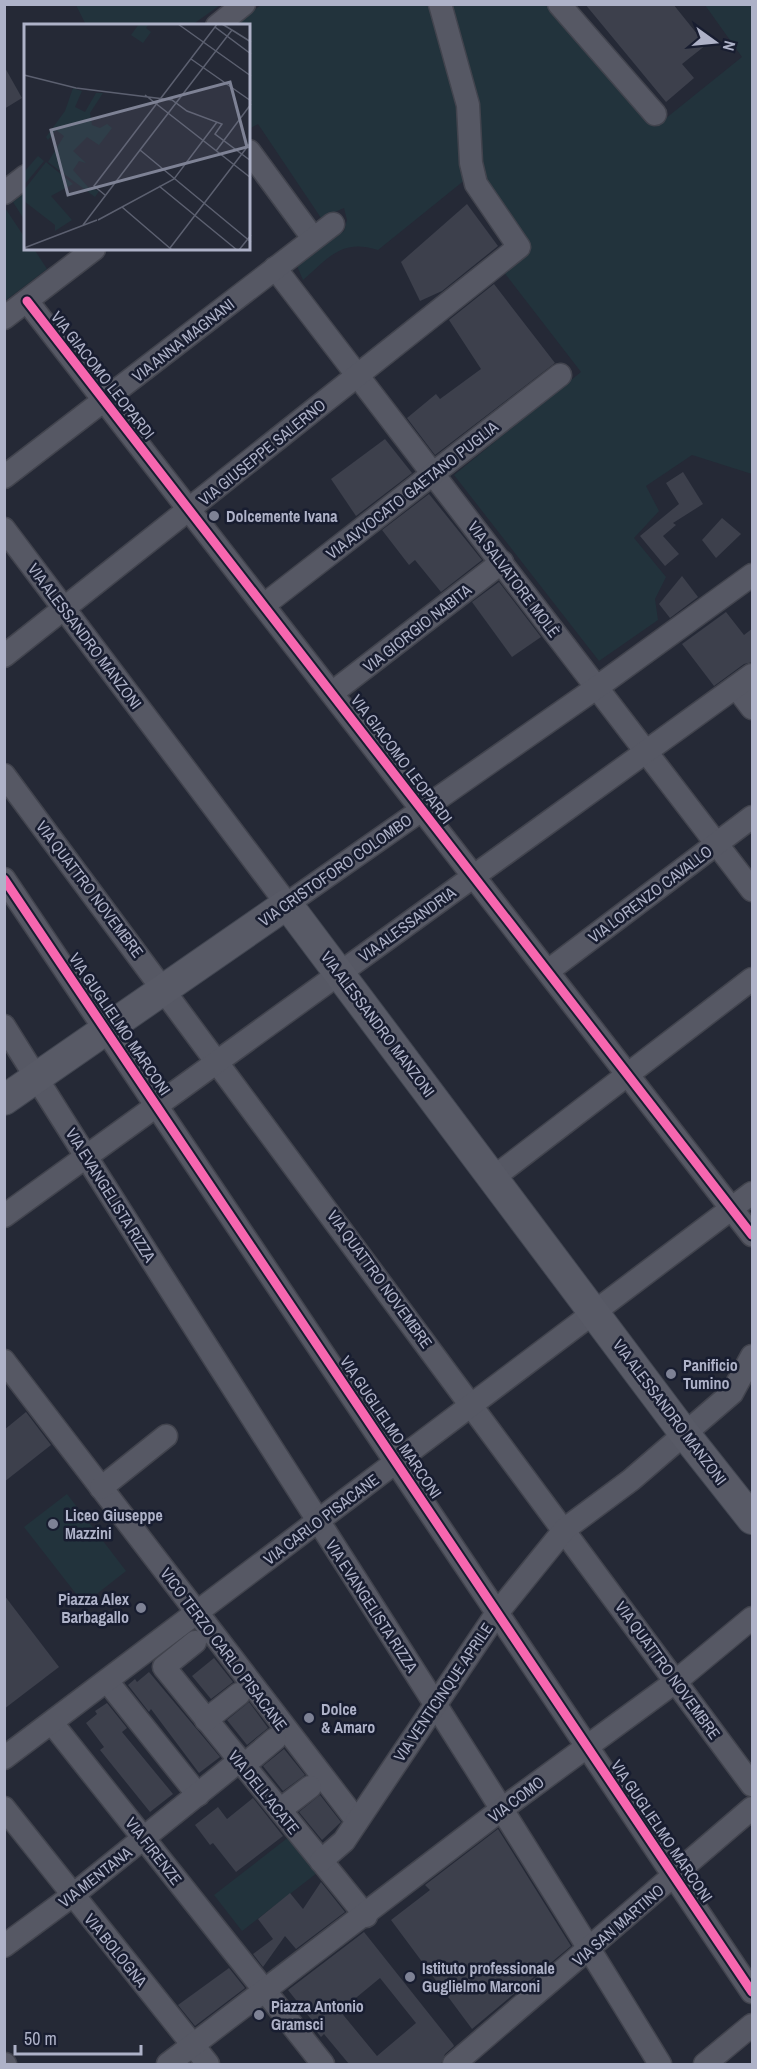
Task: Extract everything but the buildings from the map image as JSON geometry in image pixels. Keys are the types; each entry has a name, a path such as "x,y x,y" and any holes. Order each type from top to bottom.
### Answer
{"main road":[{"name":"VIA ALESSANDRO MANZONI","path":"287,904 684,1433 753,1519"},
{"name":"VIA CRISTOFORO COLOMBO","path":"4,1100 287,904"}],"street":[{"path":"219,24 244,4"},
{"name":"VIA GIUSEPPE SALERNO","path":"4,656 519,247 476,184 471,163 468,105 440,4"},
{"path":"561,5 656,114"},
{"path":"250,152 313,238"},
{"path":"4,193 24,178"},
{"name":"VIA ANNA MAGNANI","path":"4,477 333,224"},
{"path":"4,318 93,250"},
{"name":"VIA SALVATORE MOLÈ","path":"275,268 753,890"},
{"name":"VIA GIACOMO LEOPARDI","path":"27,301 472,877 753,1235"},
{"name":"VIA AVVOCATO GAETANO PUGLIA","path":"264,605 560,375"},
{"name":"VIA ALESSANDRO MANZONI","path":"4,528 287,904"},
{"name":"VIA GIORGIO NABITA","path":"332,693 502,562"},
{"name":"VIA CRISTOFORO COLOMBO","path":"287,904 597,688 753,575"},
{"path":"744,681 753,708"},
{"name":"VIA ALESSANDRIA","path":"4,1216 744,681"},
{"name":"VIA QUATTRO NOVEMBRE","path":"4,775 218,1060 753,1785"},
{"name":"VIA LORENZO CAVALLO","path":"548,971 753,817"},
{"name":"VIA GUGLIELMO MARCONI","path":"4,879 753,1992"},
{"path":"494,1178 753,979"},
{"name":"VIA EVANGELISTA RIZZA","path":"4,1026 317,1522 502,1809 660,2064"},
{"name":"VIA CARLO PISACANE","path":"4,1758 753,1193"},
{"name":"VIA VENTICINQUE APRILE","path":"321,1861 344,1841 497,1613 565,1529 631,1480 732,1393 753,1356"},
{"name":"VICO TERZO CARLO PISACANE","path":"4,1361 357,1821"},
{"path":"732,1393 753,1377"},
{"path":"102,1488 166,1436"},
{"name":"VIA COMO","path":"182,2049 267,1984 366,1916 502,1809 675,1682 753,1618"},
{"name":"VIA DELL'ACATE","path":"195,1642 164,1667 366,1916"},
{"path":"107,1681 198,1795"},
{"path":"206,1720 239,1694"},
{"name":"VIA FIRENZE","path":"52,1723 144,1839 267,1984 323,2064"},
{"name":"VIA MENTANA","path":"4,1946 73,1896 198,1795 274,1739"},
{"path":"280,1810 310,1787"},
{"name":"VIA BOLOGNA","path":"4,1808 73,1896 182,2049 208,2064"},
{"name":"VIA SAN MARTINO","path":"467,2060 753,1808"},
{"path":"705,2064 753,2025"}],"shaded area":[{"path":"76,5 220,5 193,24 86,24"},
{"path":"261,5 550,5 655,127 742,57 705,5 752,5 752,474 692,455 646,486 659,511 634,538 666,577 655,599 658,620 599,661 454,475 581,372 503,271 524,258 466,179 378,250 365,247 345,248 328,258 303,280 297,266 344,231 347,220 344,208 321,218 258,124 250,128 250,24 237,24"},
{"path":"24,193 24,219 13,202"},
{"path":"5,208 24,236 24,250 35,250 47,269 5,301"},
{"path":"67,1494 126,1571 84,1604 24,1527"},
{"path":"290,1836 317,1873 242,1931 214,1895"}],"cycle path":[{"path":"27,301 752,1235"},
{"path":"4,879 752,1992"}],"place":[{"name":"Dolcemente Ivana","path":"214,516"},
{"name":"Panificio Tumino","path":"671,1374"},
{"name":"Liceo Giuseppe Mazzini","path":"53,1524"},
{"name":"Piazza Alex Barbagallo","path":"141,1608"},
{"name":"Dolce & Amaro","path":"309,1718"},
{"name":"Istituto professionale Guglielmo Marconi","path":"410,1977"},
{"name":"Piazza Antonio Gramsci","path":"259,2015"}]}
